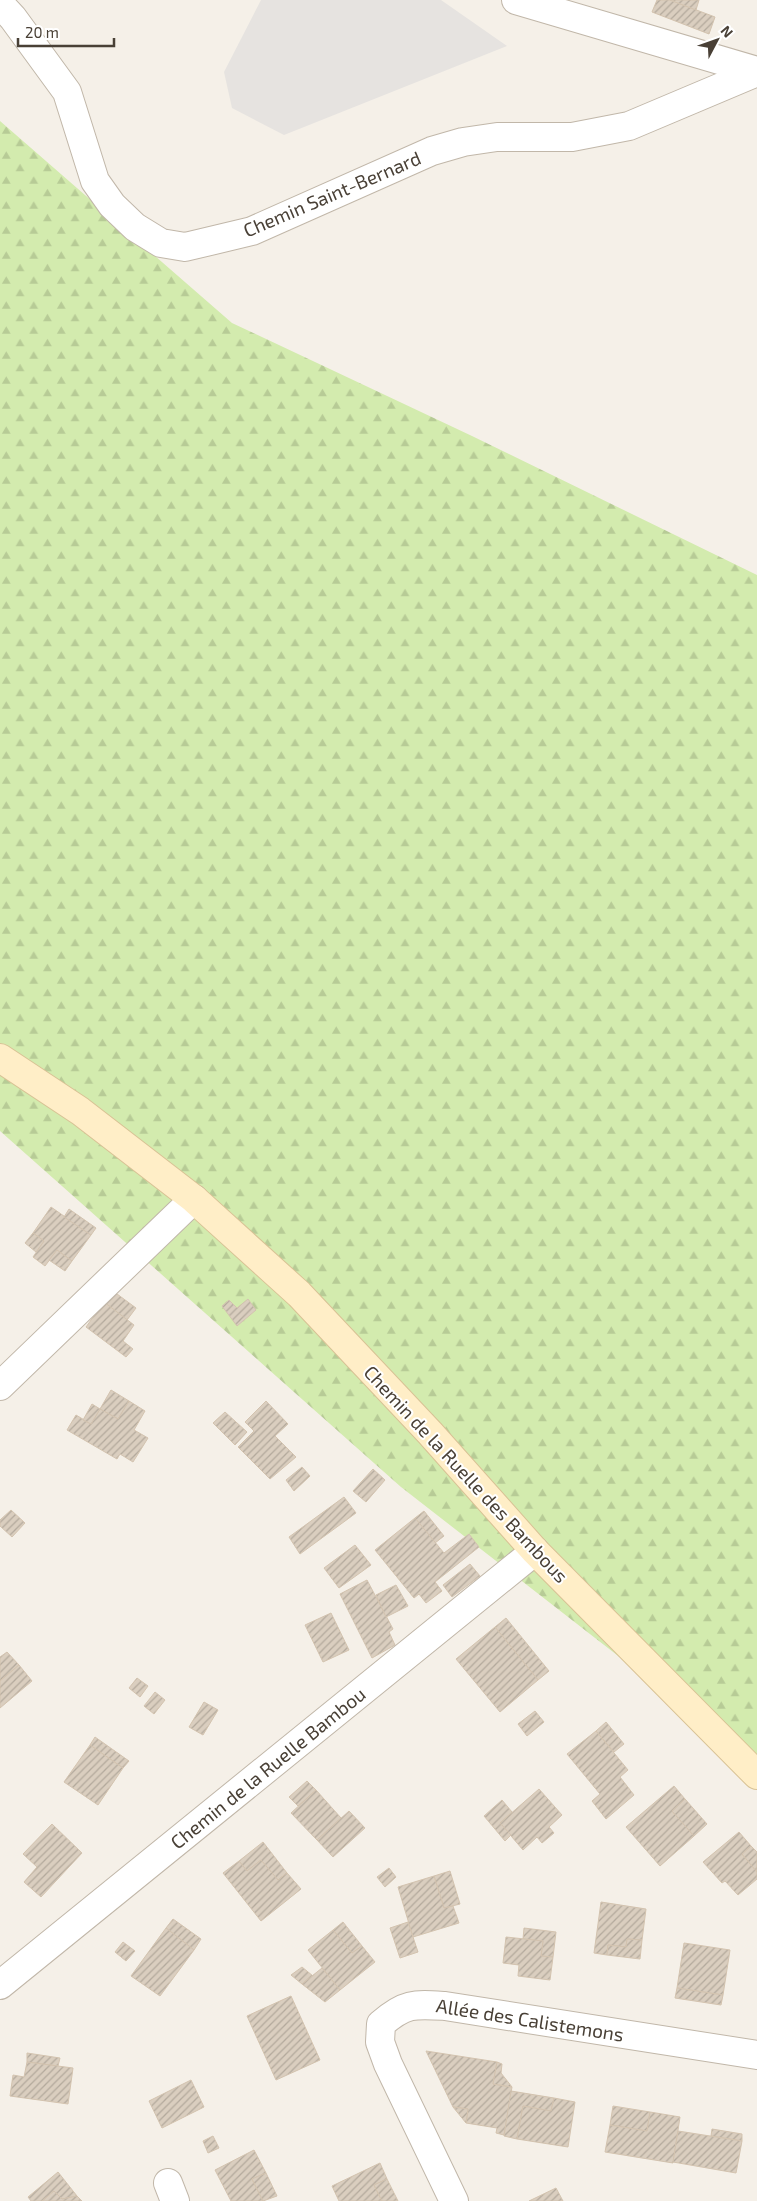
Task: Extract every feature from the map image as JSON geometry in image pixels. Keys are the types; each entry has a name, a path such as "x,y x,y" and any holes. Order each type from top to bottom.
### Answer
{"street":[{"path":"516,0 757,72"},
{"name":"Chemin Saint-Bernard","path":"0,4 13,18 67,92 95,181 112,205 135,227 161,243 185,247 252,231 432,151 463,142 497,137 572,137 629,126 757,72"},
{"name":"Chemin de la Ruelle des Bambous","path":"0,1058 80,1111 194,1199 299,1294 430,1433 535,1551 757,1774"},
{"path":"0,1386 194,1199"},
{"name":"Chemin de la Ruelle Bambou","path":"0,1985 535,1551"},
{"name":"Allée des Calistemons","path":"454,2201 388,2064 380,2042 381,2024 398,2010 420,2004 445,2006 757,2056"}],"green space":[{"path":"0,121 232,323 472,436 757,575 757,1764 401,1487 0,1131"}],"shaded area":[{"path":"261,0 441,0 507,46 284,135 232,108 224,72"}],"building":[{"path":"657,0 670,0 715,17 709,34 652,12"},
{"path":"670,0 699,0 696,10"},
{"path":"51,1207 91,1235 72,1261 57,1250 45,1266 33,1257 44,1241 33,1233"},
{"path":"69,1209 96,1228 91,1235 64,1217"},
{"path":"33,1233 44,1241 36,1252 25,1243"},
{"path":"57,1250 72,1261 65,1271 49,1260"},
{"path":"113,1291 136,1308 127,1320 104,1302"},
{"path":"248,1299 256,1310 237,1326 222,1306 229,1300 237,1308"},
{"path":"104,1302 134,1325 123,1341 133,1349 126,1357 86,1327"},
{"path":"111,1390 129,1401 118,1419 100,1409"},
{"path":"129,1401 145,1411 134,1430 148,1438 133,1462 120,1454 117,1459 67,1430 76,1415 91,1424 100,1409 118,1419"},
{"path":"266,1401 288,1424 275,1436 296,1457 270,1479 238,1447 254,1431 245,1422"},
{"path":"92,1404 100,1409 91,1424 83,1420"},
{"path":"225,1412 247,1432 235,1445 213,1423"},
{"path":"302,1467 310,1476 294,1491 286,1480"},
{"path":"373,1469 385,1480 366,1502 353,1491"},
{"path":"344,1497 356,1513 300,1554 289,1537"},
{"path":"11,1510 25,1523 12,1537 0,1526 0,1520"},
{"path":"424,1511 444,1536 435,1543 415,1518"},
{"path":"415,1518 444,1553 469,1534 479,1547 435,1582 442,1591 426,1603 419,1594 414,1598 375,1550"},
{"path":"355,1545 371,1565 339,1588 324,1568"},
{"path":"470,1564 480,1576 452,1597 443,1585"},
{"path":"367,1580 393,1629 389,1632 395,1645 372,1658 340,1594"},
{"path":"396,1585 408,1606 386,1617 376,1595"},
{"path":"331,1613 349,1650 323,1662 305,1625"},
{"path":"506,1618 549,1671 538,1680 495,1627"},
{"path":"495,1627 538,1680 500,1712 456,1659"},
{"path":"7,1652 19,1665 0,1681 0,1657"},
{"path":"19,1665 32,1681 0,1708 0,1681"},
{"path":"137,1678 148,1686 140,1697 129,1688"},
{"path":"155,1692 165,1700 154,1714 144,1706"},
{"path":"204,1702 218,1710 203,1735 189,1727"},
{"path":"535,1711 544,1722 527,1736 518,1724"},
{"path":"606,1722 624,1744 614,1752 596,1731"},
{"path":"596,1731 628,1770 620,1777 634,1795 606,1819 592,1801 600,1794 567,1754"},
{"path":"95,1737 129,1761 123,1768 90,1745"},
{"path":"90,1745 123,1768 98,1805 64,1782"},
{"path":"307,1781 316,1790 298,1806 289,1797"},
{"path":"674,1786 685,1799 672,1811 694,1836 660,1866 626,1827"},
{"path":"539,1789 562,1815 549,1827 554,1833 542,1843 537,1837 523,1850 500,1823"},
{"path":"316,1790 341,1818 317,1840 291,1813"},
{"path":"685,1799 707,1824 694,1836 672,1811"},
{"path":"502,1800 512,1812 500,1823 511,1835 505,1841 484,1816"},
{"path":"349,1811 365,1828 333,1857 317,1840"},
{"path":"52,1824 82,1853 41,1897 24,1882 37,1867 23,1854"},
{"path":"739,1832 751,1846 742,1854 757,1872 757,1879 738,1895 725,1881 722,1883 703,1862"},
{"path":"263,1842 287,1873 278,1880 261,1860 247,1871 239,1861"},
{"path":"751,1846 757,1852 757,1872 742,1854"},
{"path":"261,1860 278,1880 287,1873 301,1889 261,1921 223,1873 239,1861 247,1871"},
{"path":"389,1868 396,1877 385,1887 377,1877"},
{"path":"450,1871 460,1904 444,1908 434,1876"},
{"path":"434,1876 444,1908 453,1906 459,1923 413,1937 398,1887"},
{"path":"601,1902 646,1909 642,1940 627,1939 626,1947 608,1945 607,1955 594,1953"},
{"path":"173,1919 201,1939 194,1950 166,1928"},
{"path":"343,1922 362,1946 352,1953 333,1930"},
{"path":"408,1922 418,1952 400,1958 390,1928"},
{"path":"166,1928 194,1950 160,1996 131,1976"},
{"path":"524,1928 556,1932 553,1957 541,1956 543,1941 523,1939"},
{"path":"333,1930 352,1953 362,1946 375,1962 340,1990 308,1950"},
{"path":"506,1937 543,1941 541,1956 553,1957 550,1980 518,1976 519,1965 503,1963"},
{"path":"627,1939 642,1940 640,1959 607,1955 608,1945 626,1947"},
{"path":"123,1942 135,1951 126,1961 115,1952"},
{"path":"684,1943 730,1950 723,1995 677,1988"},
{"path":"302,1967 313,1976 302,1984 291,1975"},
{"path":"322,1968 340,1990 325,2002 302,1984"},
{"path":"677,1988 723,1995 721,2005 675,1998"},
{"path":"291,1996 320,2060 276,2080 247,2016"},
{"path":"426,2051 497,2062 493,2084 512,2087 504,2135 496,2133 497,2128 466,2123 468,2109 453,2107"},
{"path":"27,2053 60,2058 58,2066 27,2062"},
{"path":"27,2062 73,2068 68,2104 10,2096 13,2075 24,2077"},
{"path":"497,2062 502,2064 501,2073 512,2087 493,2084"},
{"path":"191,2080 204,2107 162,2128 149,2101"},
{"path":"511,2091 554,2098 551,2111 523,2106 517,2139 504,2136"},
{"path":"554,2098 575,2102 568,2147 517,2139 523,2106 551,2111"},
{"path":"613,2106 650,2112 647,2131 610,2125"},
{"path":"453,2107 468,2109 466,2123"},
{"path":"650,2112 680,2117 673,2163 605,2152 610,2125 647,2131"},
{"path":"712,2129 742,2134 742,2141 711,2136"},
{"path":"678,2131 742,2141 736,2173 673,2162"},
{"path":"213,2136 219,2148 208,2153 203,2141"},
{"path":"254,2150 266,2173 252,2179 263,2201 231,2201 215,2170"},
{"path":"380,2163 387,2179 374,2185 382,2201 339,2201 332,2186"},
{"path":"58,2172 77,2196 62,2199 54,2191 42,2201 31,2201 28,2197"},
{"path":"266,2173 277,2196 263,2201 252,2179"},
{"path":"387,2179 398,2201 382,2201 374,2185"},
{"path":"556,2188 563,2201 529,2201"},
{"path":"54,2191 62,2199 77,2196 82,2201 42,2201"}]}
